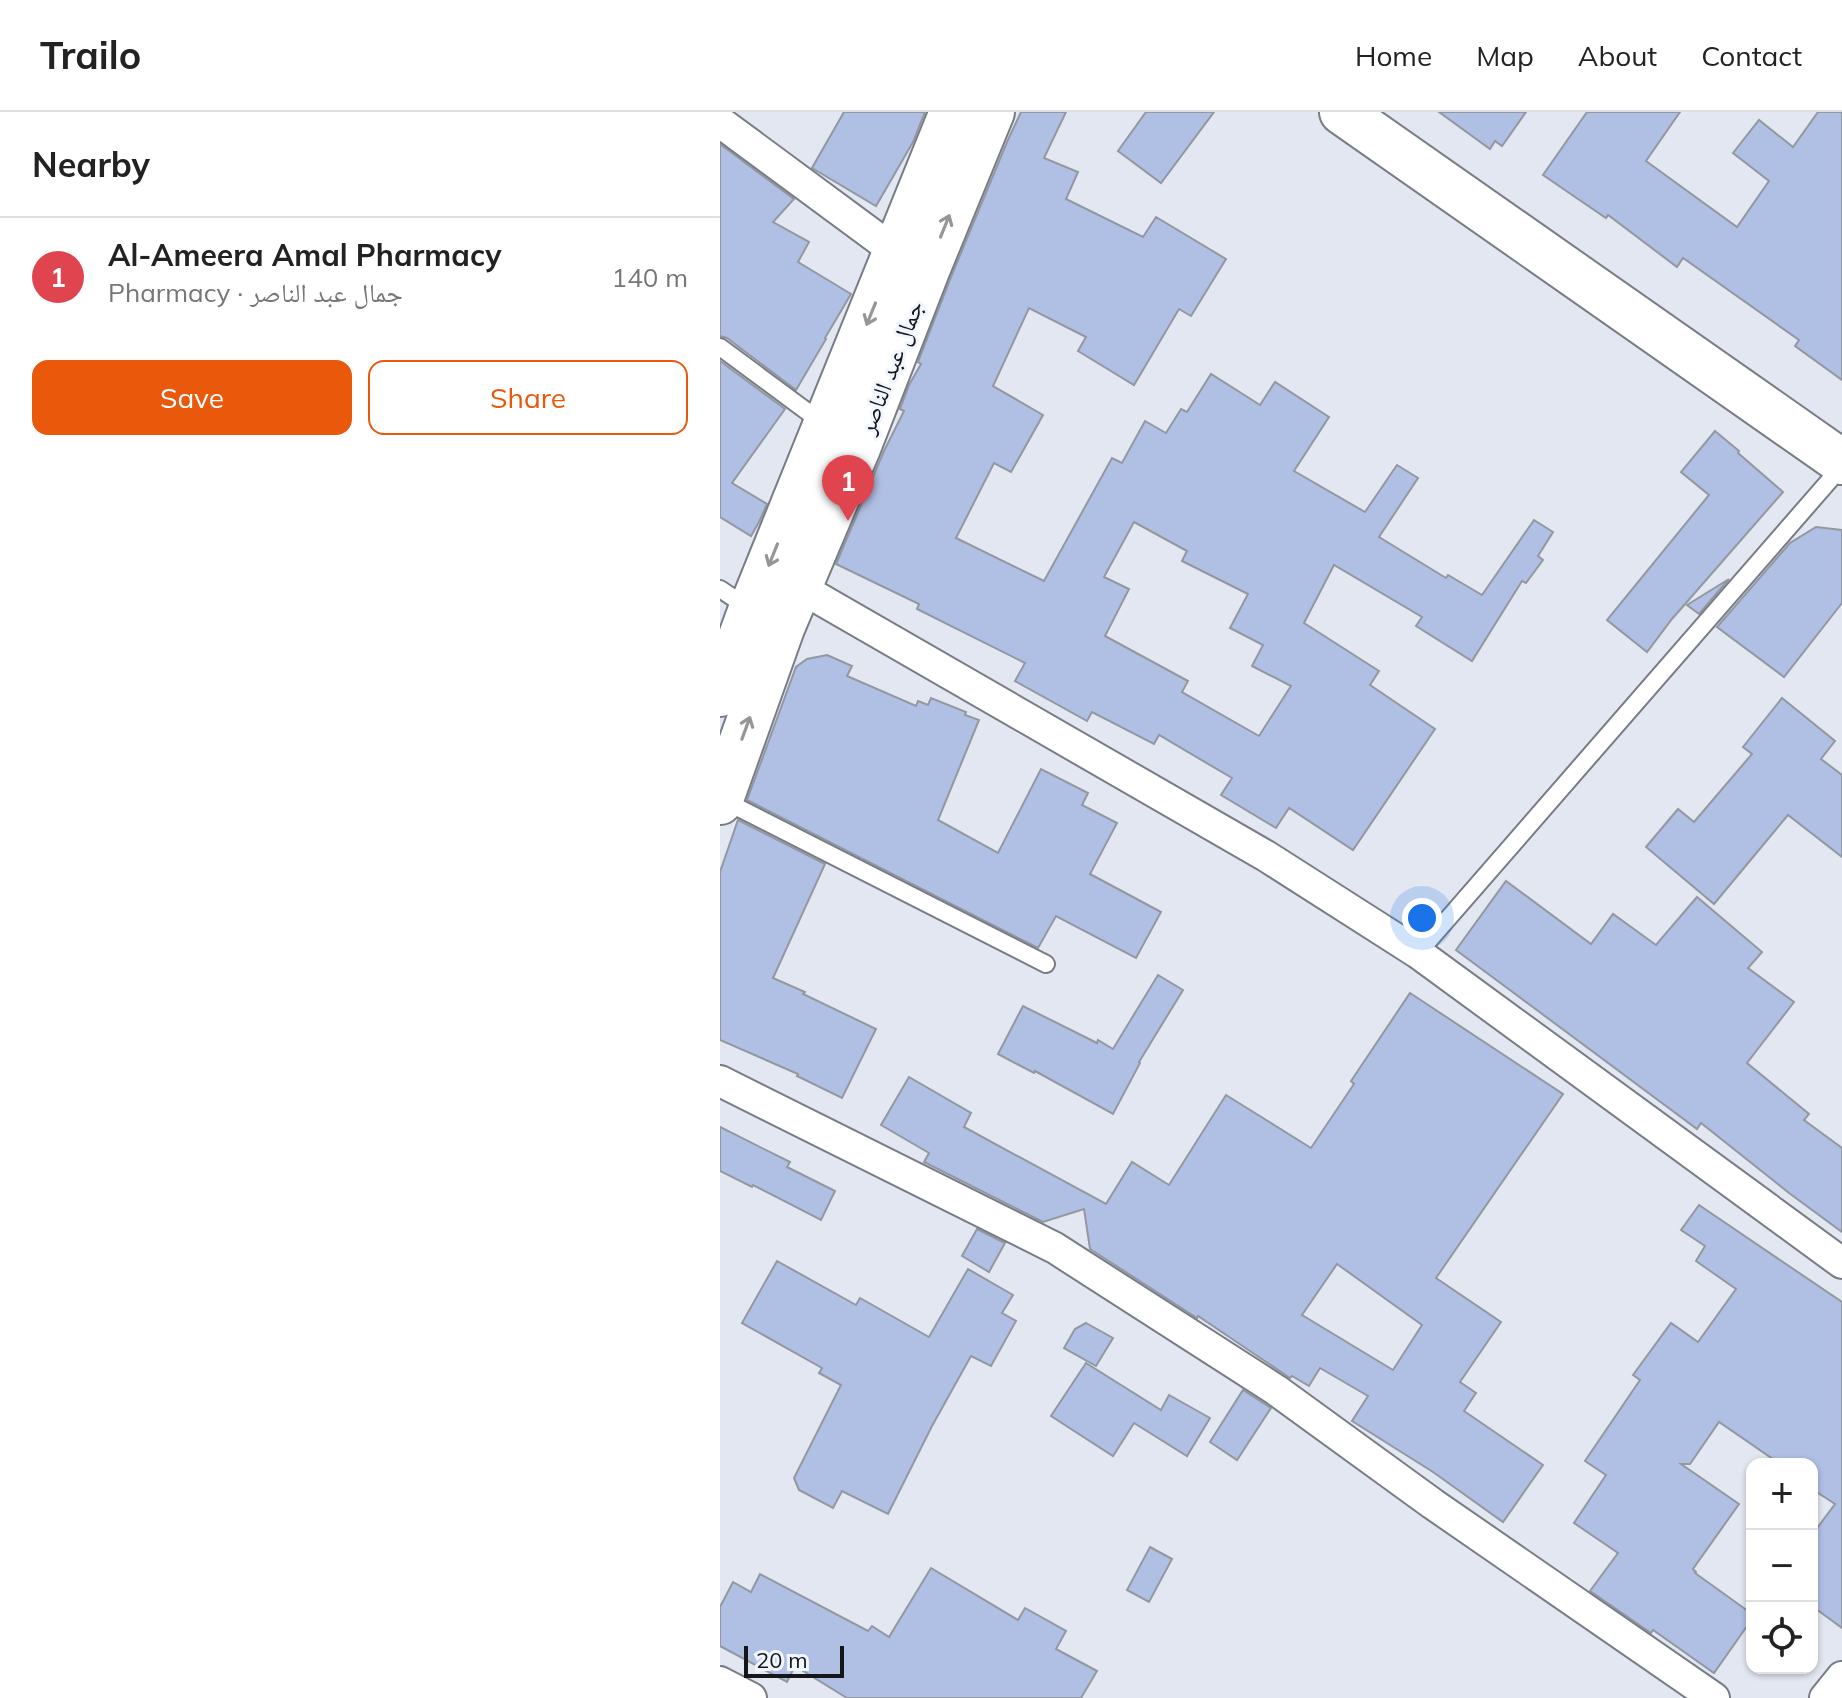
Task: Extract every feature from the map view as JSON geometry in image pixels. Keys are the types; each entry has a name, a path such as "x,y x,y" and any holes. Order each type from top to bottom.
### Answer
{"main road":[{"name":"جمال عبد الناصر","path":"720,694 842,436 912,260 952,112"},
{"name":"جمال عبد الناصر","path":"912,260 992,112"},
{"path":"1342,112 1842,464"},
{"name":"جمال عبد الناصر","path":"721,800 757,613 799,587 842,436"}],"street":[{"path":"720,122 912,260"},
{"path":"799,587 1266,856 1418,953 1842,1263"},
{"path":"720,1081 1055,1248 1276,1390 1433,1504 1714,1698"},
{"path":"1825,1698 1842,1677"},
{"path":"720,1682 751,1698"}],"lane":[{"path":"720,347 842,436"},
{"path":"1418,953 1842,464"},
{"path":"721,800 1046,964"}],"building":[{"path":"844,112 925,112 913,142 876,206 812,168"},
{"path":"1021,112 1066,112 1044,158 1078,172 1066,199 1143,237 1156,217 1226,259 1191,316 1179,309 1134,385 1078,351 1086,337 1029,308 993,386 1043,415 1011,472 994,463 956,538 1044,581 1112,458 1122,463 1145,421 1166,433 1181,409 1187,412 1211,374 1260,405 1275,382 1329,417 1294,471 1365,512 1397,465 1418,478 1379,537 1446,578 1448,575 1482,595 1534,520 1553,532 1538,556 1543,560 1526,583 1522,581 1472,661 1416,626 1422,617 1334,565 1304,623 1379,671 1370,685 1435,729 1353,850 1289,808 1276,828 1221,795 1232,778 1159,735 1154,744 1092,712 1087,721 1015,681 1025,663 917,609 919,604 836,564 904,411 900,409 909,385 921,364 918,362","holes":["1134,522 1187,551 1182,561 1248,594 1230,628 1263,645 1252,666 1291,686 1259,736 1182,692 1188,681 1105,636 1129,589 1104,577"]},
{"path":"1146,112 1214,112 1161,183 1118,151"},
{"path":"1439,112 1526,112 1502,146 1495,141 1490,149"},
{"path":"1587,112 1680,112 1646,161 1737,227 1769,181 1733,153 1759,120 1793,147 1818,112 1842,112 1842,380 1795,346 1799,340 1683,258 1677,267 1608,215 1606,218 1543,175"},
{"path":"720,144 794,199 773,222 809,242 798,262 851,294 796,390 727,338 720,336"},
{"path":"720,361 785,409 732,483 767,504 751,536 720,517"},
{"path":"1715,431 1783,492 1647,652 1607,620 1709,495 1681,472"},
{"path":"1816,527 1842,530 1842,603 1784,677 1717,627 1790,543"},
{"path":"1729,579 1699,614 1687,605"},
{"path":"827,655 852,666 847,676 916,706 918,701 928,705 931,698 979,720 938,820 998,853 1041,769 1088,793 1082,805 1117,823 1090,874 1161,912 1136,958 1056,916 1038,948 747,800 796,667 807,659"},
{"path":"1782,698 1835,741 1821,759 1842,775 1842,857 1788,815 1714,904 1646,847 1678,809 1694,822 1752,754 1743,747"},
{"path":"738,820 825,864 773,978 876,1029 842,1098 798,1074 720,1040 720,872"},
{"path":"1506,881 1591,944 1613,914 1656,945 1697,897 1762,952 1748,968 1794,1002 1747,1063 1809,1114 1804,1120 1842,1148 1842,1232 1701,1123 1697,1129 1456,950"},
{"path":"1158,975 1183,990 1139,1062 1113,1114 998,1054 1023,1006 1113,1049"},
{"path":"1410,993 1563,1094 1436,1278 1501,1322 1460,1382 1476,1393 1464,1411 1543,1465 1503,1522 1433,1472 1352,1421 1368,1396 1320,1368 1309,1386 1292,1376 1290,1378 1090,1249 1084,1209 1043,1222 924,1162 929,1153 881,1125 909,1077 971,1113 964,1127 1106,1204 1132,1162 1169,1185 1226,1095 1311,1148 1354,1084 1351,1081","holes":["1337,1264 1422,1325 1393,1370 1302,1315"]},
{"path":"720,1127 790,1162 787,1167 835,1191 821,1220 720,1171"},
{"path":"1699,1205 1842,1302 1842,1628 1818,1610 1818,1527 1835,1504 1818,1493 1818,1458 1771,1458 1719,1422 1690,1464 1681,1464 1739,1504 1693,1569 1746,1610 1746,1628 1714,1673 1590,1591 1618,1553 1574,1523 1606,1475 1585,1461 1640,1380 1633,1375 1671,1323 1698,1342 1736,1289 1696,1261 1705,1246 1681,1230"},
{"path":"977,1229 1005,1243 989,1272 962,1256"},
{"path":"777,1261 856,1305 860,1298 929,1337 968,1269 1013,1295 1002,1313 1016,1321 991,1366 971,1356 888,1514 842,1491 833,1508 799,1490 794,1478 841,1385 819,1373 822,1368 742,1323"},
{"path":"1086,1323 1113,1338 1096,1366 1064,1348 1075,1329"},
{"path":"1086,1363 1161,1410 1169,1395 1210,1418 1187,1456 1134,1423 1113,1456 1051,1416"},
{"path":"1243,1390 1271,1408 1237,1460 1210,1442"},
{"path":"1150,1547 1172,1559 1149,1602 1127,1590"},
{"path":"931,1568 1018,1620 1025,1608 1066,1631 1056,1649 1097,1671 1081,1698 847,1698 795,1666 787,1682 720,1646 720,1607 733,1582 751,1592 760,1574 868,1631 872,1626 889,1637"}],"place":[{"name":"Al-Ameera Amal Pharmacy","path":"848,521"}]}
